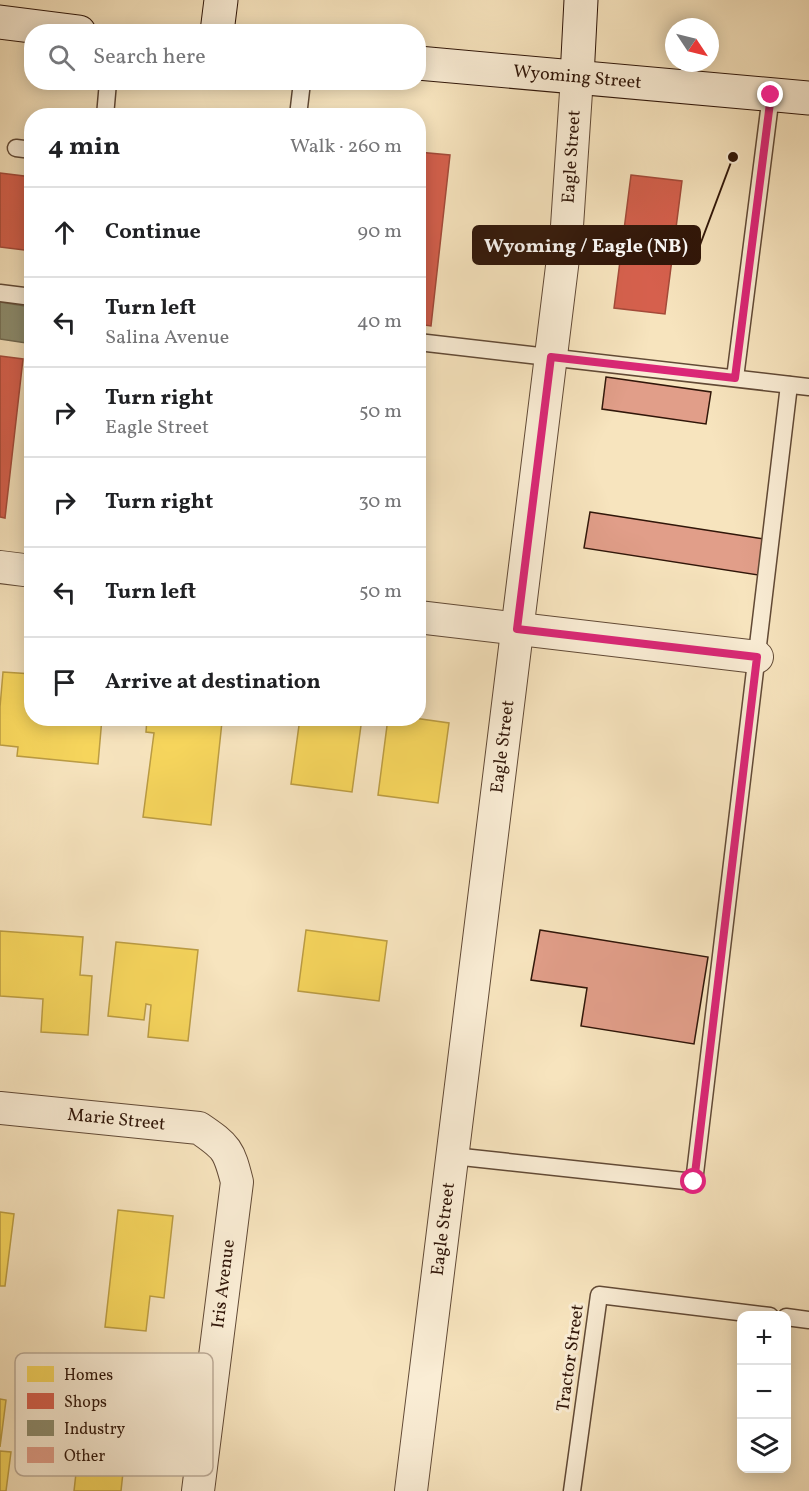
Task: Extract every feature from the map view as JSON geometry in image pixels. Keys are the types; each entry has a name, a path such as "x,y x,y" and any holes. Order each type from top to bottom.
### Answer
{"main road":[{"path":"218,24 221,0"},
{"name":"Eagle Street","path":"577,77 581,0"},
{"path":"0,22 24,25"},
{"name":"Wyoming Street","path":"426,64 809,98"}],"street":[{"name":"Eagle Street","path":"411,1491 567,226 577,77"},
{"path":"0,567 24,570"},
{"path":"426,618 757,657"},
{"name":"Marie Street","path":"0,1108 199,1128 226,1149"},
{"name":"Iris Avenue","path":"213,1372 237,1182 232,1160 226,1149"},
{"name":"Iris Avenue","path":"198,1491 200,1476"}],"lane":[{"path":"106,108 107,90"},
{"path":"299,108 301,90"},
{"path":"735,378 771,95"},
{"path":"0,293 24,296"},
{"path":"426,343 809,387"},
{"path":"453,1156 694,1182 789,384"},
{"name":"Tractor Street","path":"572,1491 599,1295 737,1312"},
{"path":"791,1318 809,1320"}],"building: Homes":[{"path":"3,672 24,673 24,726 101,726 98,764 17,756 18,747 0,745"},
{"path":"426,720 449,723 438,803 378,795 387,726 426,726"},
{"path":"146,726 222,726 211,825 143,817 154,733 146,732"},
{"path":"299,726 361,726 352,792 291,784"},
{"path":"306,930 387,941 379,1001 298,991"},
{"path":"0,931 83,937 80,975 92,976 88,1035 41,1032 43,999 0,996"},
{"path":"116,942 198,950 188,1041 148,1037 151,1005 146,1004 144,1020 108,1016"},
{"path":"118,1210 173,1216 164,1298 150,1296 146,1331 105,1327"},
{"path":"0,1212 14,1214 5,1286 0,1286"},
{"path":"0,1399 6,1400 0,1447"},
{"path":"0,1451 11,1452 6,1491 0,1491"},
{"path":"76,1476 123,1476 121,1491 74,1491"}],"building: Shops":[{"path":"426,153 450,155 431,326 426,325"},
{"path":"0,173 24,176 24,250 0,247"},
{"path":"631,175 682,181 665,314 614,308"},
{"path":"0,356 23,359 5,518 0,517"}],"building: Industry":[{"path":"0,302 24,306 24,343 0,339"}],"building: Other":[{"path":"606,377 711,392 706,424 602,409"},
{"path":"590,512 764,539 758,575 584,548"},
{"path":"540,930 708,957 694,1044 581,1026 587,988 531,980"}],"place":[{"name":"Wyoming / Eagle (NB)","path":"733,157"}],"route":[{"path":"694,1182 757,657 517,629 551,357 735,378 771,95"}]}
